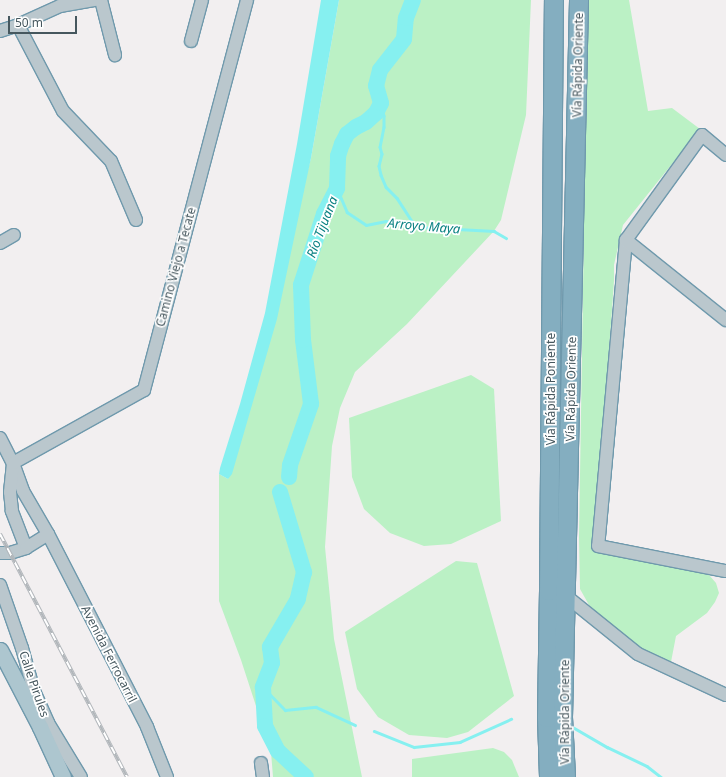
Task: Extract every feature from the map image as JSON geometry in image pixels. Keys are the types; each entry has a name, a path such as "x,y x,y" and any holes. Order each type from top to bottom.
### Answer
{"highway":[{"name":"Vía Rápida Poniente","path":"549,777 546,718 550,576 554,0"},
{"name":"Vía Rápida Oriente","path":"566,777 563,717 579,0"}],"main road":[{"path":"0,650 44,725 64,777"}],"street":[{"path":"0,31 18,25 59,3 95,0"},
{"path":"101,0 116,55"},
{"path":"191,40 202,0"},
{"name":"Camino Viejo a Tecate","path":"13,463 144,390 247,0"},
{"path":"18,25 63,111 111,161 136,220"},
{"path":"726,155 702,135 626,240 598,546 726,571"},
{"path":"0,243 14,235"},
{"path":"626,240 726,320"},
{"name":"Avenida Ferrocarril","path":"0,438 13,463 23,491 48,534 147,727 167,777"},
{"path":"13,463 10,492 12,511 26,548"},
{"path":"0,553 10,553 26,548 48,534"},
{"name":"Calle Pirules","path":"0,585 22,648 44,725 81,777"},
{"path":"566,596 638,654 726,695"},
{"path":"261,763 263,777"}],"green space":[{"path":"339,0 531,0 526,115 501,220 494,231 407,324 355,372 340,408 332,446 325,547 334,639 362,777 273,777 271,752 241,660 219,601 219,474 228,479 311,158"},
{"path":"584,0 629,0 648,111 672,108 700,129 623,225 614,265 595,548 709,575 716,583 719,593 715,602 707,613 676,636 671,662 640,651 589,605 580,589 579,537 584,228"},
{"path":"471,375 494,389 501,521 451,544 424,546 390,533 364,509 352,477 349,418"},
{"path":"456,561 477,563 514,696 468,732 447,738 409,735 378,717 357,689 345,632"},
{"path":"493,748 504,752 512,760 519,777 412,777 412,759"}],"water":[{"path":"321,0 339,0 311,158 277,319 232,474 228,479 219,474 220,468 240,404 265,313 297,144"}],"waterway":[{"name":"Río Tijuana","path":"289,477 290,465 311,404 303,340 301,285 324,214 337,188 338,156 342,144 347,134 366,122 376,113 381,103 376,86 380,70 404,39 406,18 413,0"},
{"path":"381,103 384,116 384,127 380,147 382,154 379,166 381,175 386,187 397,198 412,221 418,225"},
{"name":"Arroyo Maya","path":"337,188 347,212 366,225 386,221 420,227 494,231 506,238"},
{"name":"Río Tijuana","path":"280,492 304,572 298,599 270,647 272,663 263,687 265,726 278,751 306,777"},
{"path":"263,687 285,710 316,707 355,725"},
{"path":"374,731 414,747 460,742 511,719"},
{"path":"571,726 607,747 647,766 661,777"}],"railway":[{"path":"0,534 127,777"}]}
